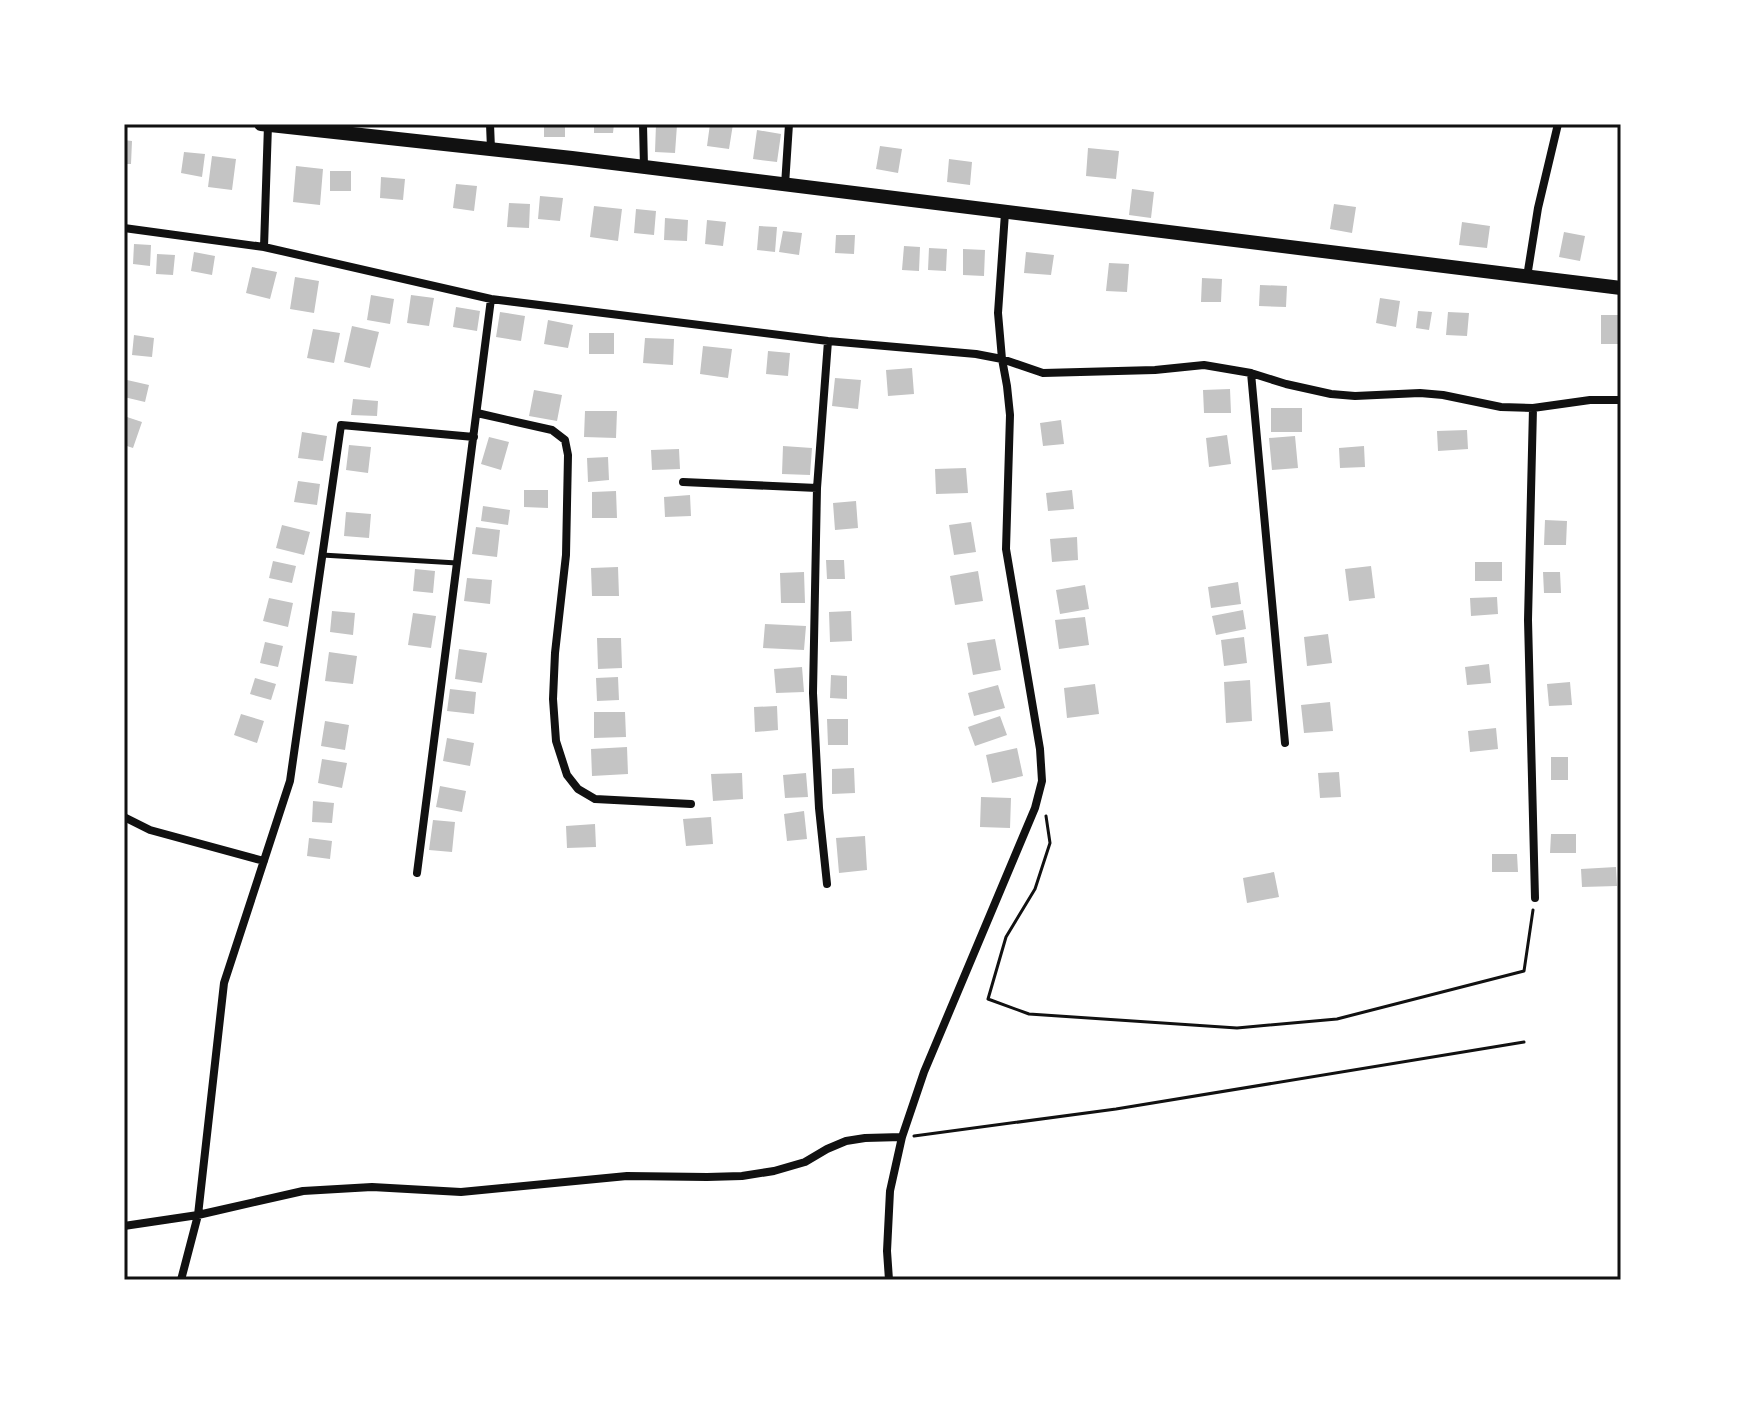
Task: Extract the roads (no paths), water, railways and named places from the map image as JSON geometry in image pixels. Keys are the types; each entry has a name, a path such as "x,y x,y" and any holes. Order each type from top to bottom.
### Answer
{"main road":[{"path":"261,124 331,128 1621,288"}],"street":[{"path":"490,124 491,149"},
{"path":"643,124 644,167"},
{"path":"785,185 789,124"},
{"path":"1527,278 1538,208 1558,124"},
{"path":"264,247 268,125"},
{"path":"889,1280 890,1191 902,1137 924,1072 1035,808 1042,781 1040,749 1006,549 1010,415 998,313 1005,213"},
{"path":"124,228 264,247 491,299 828,341 976,354 1043,373 1155,370 1204,365 1251,373 1331,394 1420,393 1501,407 1533,408 1590,400 1621,400"},
{"path":"417,873 491,299"},
{"path":"827,884 813,693 817,488 828,341"},
{"path":"1251,373 1285,743"},
{"path":"1533,408 1528,620 1535,898"},
{"path":"477,413 552,430 565,440 568,455 566,555 553,699 556,741 567,775 578,789 595,799 691,804"},
{"path":"181,1280 198,1215 224,983 290,781 341,425 474,437"},
{"path":"683,482 817,488"},
{"path":"124,817 150,830 264,861"},
{"path":"124,1226 198,1215 303,1191 372,1187 461,1192 627,1176 742,1176 805,1162 846,1141 902,1137"}],"lane":[{"path":"322,555 457,563"}]}
